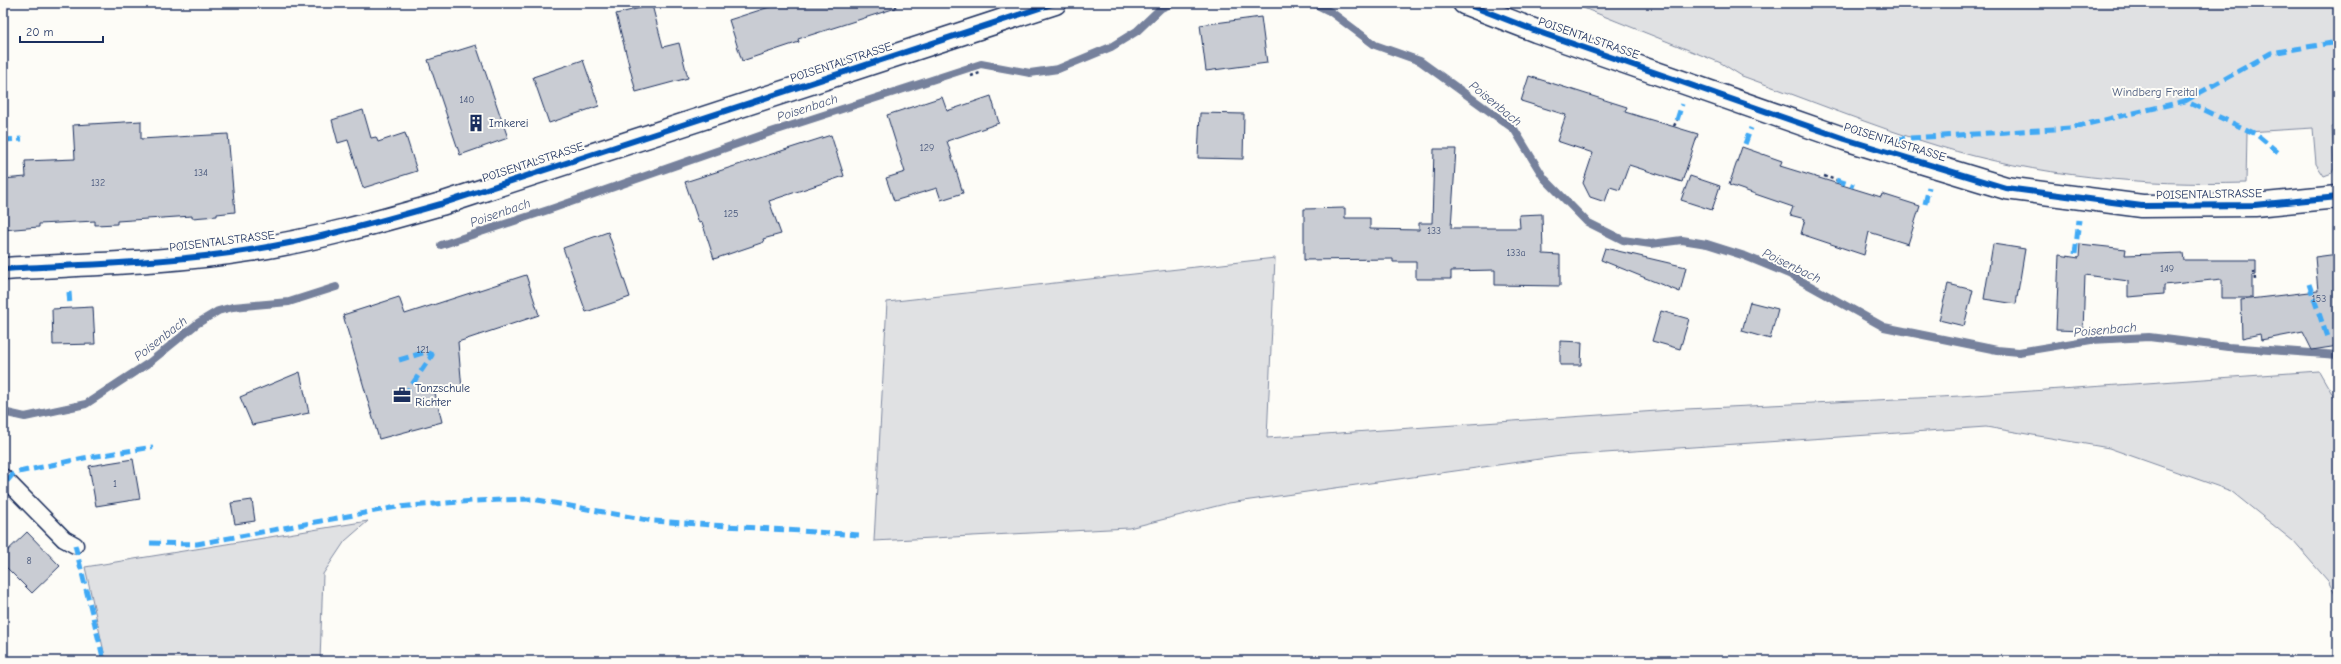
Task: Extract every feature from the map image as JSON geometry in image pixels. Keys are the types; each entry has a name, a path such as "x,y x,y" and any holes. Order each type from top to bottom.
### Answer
{"main road":[{"name":"POISENTALSTRASSE","path":"3,269 171,258 250,250 348,230 441,204 1055,3"},
{"name":"POISENTALSTRASSE","path":"1464,3 1536,31 1845,139 2006,188 2142,206 2255,205 2338,198"}],"lane":[{"path":"3,477 64,539 75,545"}],"path":[{"path":"971,76 980,73"},
{"path":"1674,126 1676,120"},
{"path":"1824,176 1836,180"},
{"path":"2254,271 2255,280"}],"green space":[{"name":"Windberg Freital","path":"1571,3 2338,3 2338,126 2332,127 2334,168 2332,173 2324,176 2316,164 2313,128 2247,132 2246,183 2208,184 2130,181 2052,172 2013,165 1938,146 1864,121 1742,76 1721,63"},
{"path":"1275,258 1267,438 1686,409 1960,396 2319,371 2338,404 2338,600 2328,581 2293,541 2231,491 2109,448 1986,427 1561,456 1229,503 1129,528 874,541 887,302"},
{"path":"368,521 345,541 323,574 320,661 106,661 85,567"}],"building":[{"path":"782,3 895,3 896,8 798,39 799,42 742,61 729,20"},
{"path":"652,5 663,47 679,43 688,78 636,92 616,14"},
{"path":"1261,17 1267,63 1206,71 1200,25"},
{"path":"476,45 508,138 460,155 428,60"},
{"path":"583,60 599,106 549,123 533,77"},
{"path":"1529,76 1627,107 1625,112 1698,134 1682,182 1629,165 1620,190 1610,187 1605,202 1590,197 1583,183 1593,153 1557,141 1566,115 1521,101"},
{"path":"991,96 999,123 947,141 963,193 941,200 937,188 894,201 886,178 905,172 887,115 942,97 947,111"},
{"path":"363,110 371,138 376,137 378,142 405,133 417,171 363,188 348,140 338,143 332,120"},
{"path":"1200,113 1244,114 1243,159 1198,158"},
{"path":"141,121 141,139 228,134 235,212 217,214 217,216 192,218 192,216 117,221 117,224 95,225 95,221 39,224 39,227 3,230 3,179 26,177 25,161 75,159 73,125"},
{"path":"831,135 844,176 769,201 781,234 763,239 764,242 714,259 702,222 699,223 685,182"},
{"path":"1742,147 1782,161 1780,166 1881,197 1882,194 1920,206 1908,244 1869,232 1864,255 1801,234 1805,219 1790,215 1793,207 1729,185"},
{"path":"1434,149 1456,149 1451,228 1520,228 1519,215 1542,214 1543,254 1560,255 1560,286 1495,285 1495,270 1451,271 1451,279 1416,279 1416,262 1393,262 1393,259 1304,260 1304,209 1345,208 1345,218 1370,218 1370,229 1419,230 1419,223 1432,223"},
{"path":"1690,176 1720,186 1712,210 1681,200"},
{"path":"608,232 630,297 586,312 563,248"},
{"path":"1993,244 2025,249 2016,304 1984,299"},
{"path":"2080,244 2126,249 2125,255 2183,253 2184,260 2256,260 2256,275 2252,276 2252,298 2222,298 2222,279 2164,285 2164,294 2128,297 2128,281 2085,275 2083,331 2056,330 2059,255 2079,258"},
{"path":"1605,248 1686,267 1680,292 1601,260"},
{"path":"2338,254 2338,346 2312,350 2303,332 2261,340 2260,334 2242,338 2241,300 2318,291 2315,257"},
{"path":"526,275 539,315 458,342 462,390 435,393 442,422 379,439 343,315 399,297 405,314"},
{"path":"1948,284 1973,290 1964,326 1939,320"},
{"path":"1750,302 1778,309 1770,339 1742,331"},
{"path":"93,307 95,344 53,345 52,309"},
{"path":"1661,311 1689,319 1680,349 1652,341"},
{"path":"1560,341 1582,342 1581,365 1560,365"},
{"path":"300,372 309,413 252,425 240,397"},
{"path":"133,459 140,499 96,506 89,466"},
{"path":"252,500 255,521 235,524 231,503"},
{"path":"27,532 60,566 32,593 3,564 3,555"}],"waterway":[{"name":"Poisenbach","path":"441,245 551,209 768,133 981,64 1030,73 1058,69 1111,47 1137,31 1161,8 1172,3"},
{"name":"Poisenbach","path":"1313,3 1331,12 1375,45 1420,61 1514,129 1544,178 1587,222 1623,240 1651,244 1682,240 1707,244 1745,256 1789,274 1884,327 1997,350 2019,352 2091,340 2149,337 2228,347 2338,355"},
{"name":"Poisenbach","path":"3,412 25,417 86,404 150,362 198,323 218,311 233,307 289,302 336,287"}],"marked path":[{"path":"2185,101 2271,53 2338,42"},
{"path":"1895,139 2070,128 2185,101 2256,134 2280,154"},
{"path":"1677,120 1682,104"},
{"path":"1745,144 1751,128"},
{"path":"3,140 22,139"},
{"path":"1836,180 1854,186"},
{"path":"1925,204 1929,187"},
{"path":"2075,254 2079,220"},
{"path":"2309,284 2327,337"},
{"path":"69,292 70,306"},
{"path":"399,360 426,352 432,355 409,389 402,395"},
{"path":"7,481 14,473 84,458 153,447"},
{"path":"150,543 197,544 397,507 473,501 532,499 653,521 860,535"},
{"path":"75,545 104,661"}],"cycle path":[{"path":"3,269 189,258 274,246 346,230 441,204 1055,3"},
{"path":"1464,3 1536,31 1845,139 2006,188 2142,206 2255,205 2338,197"}],"place":[{"name":"Imkerei","path":"476,123"},
{"name":"Tanzschule Richter","path":"402,395"}]}
